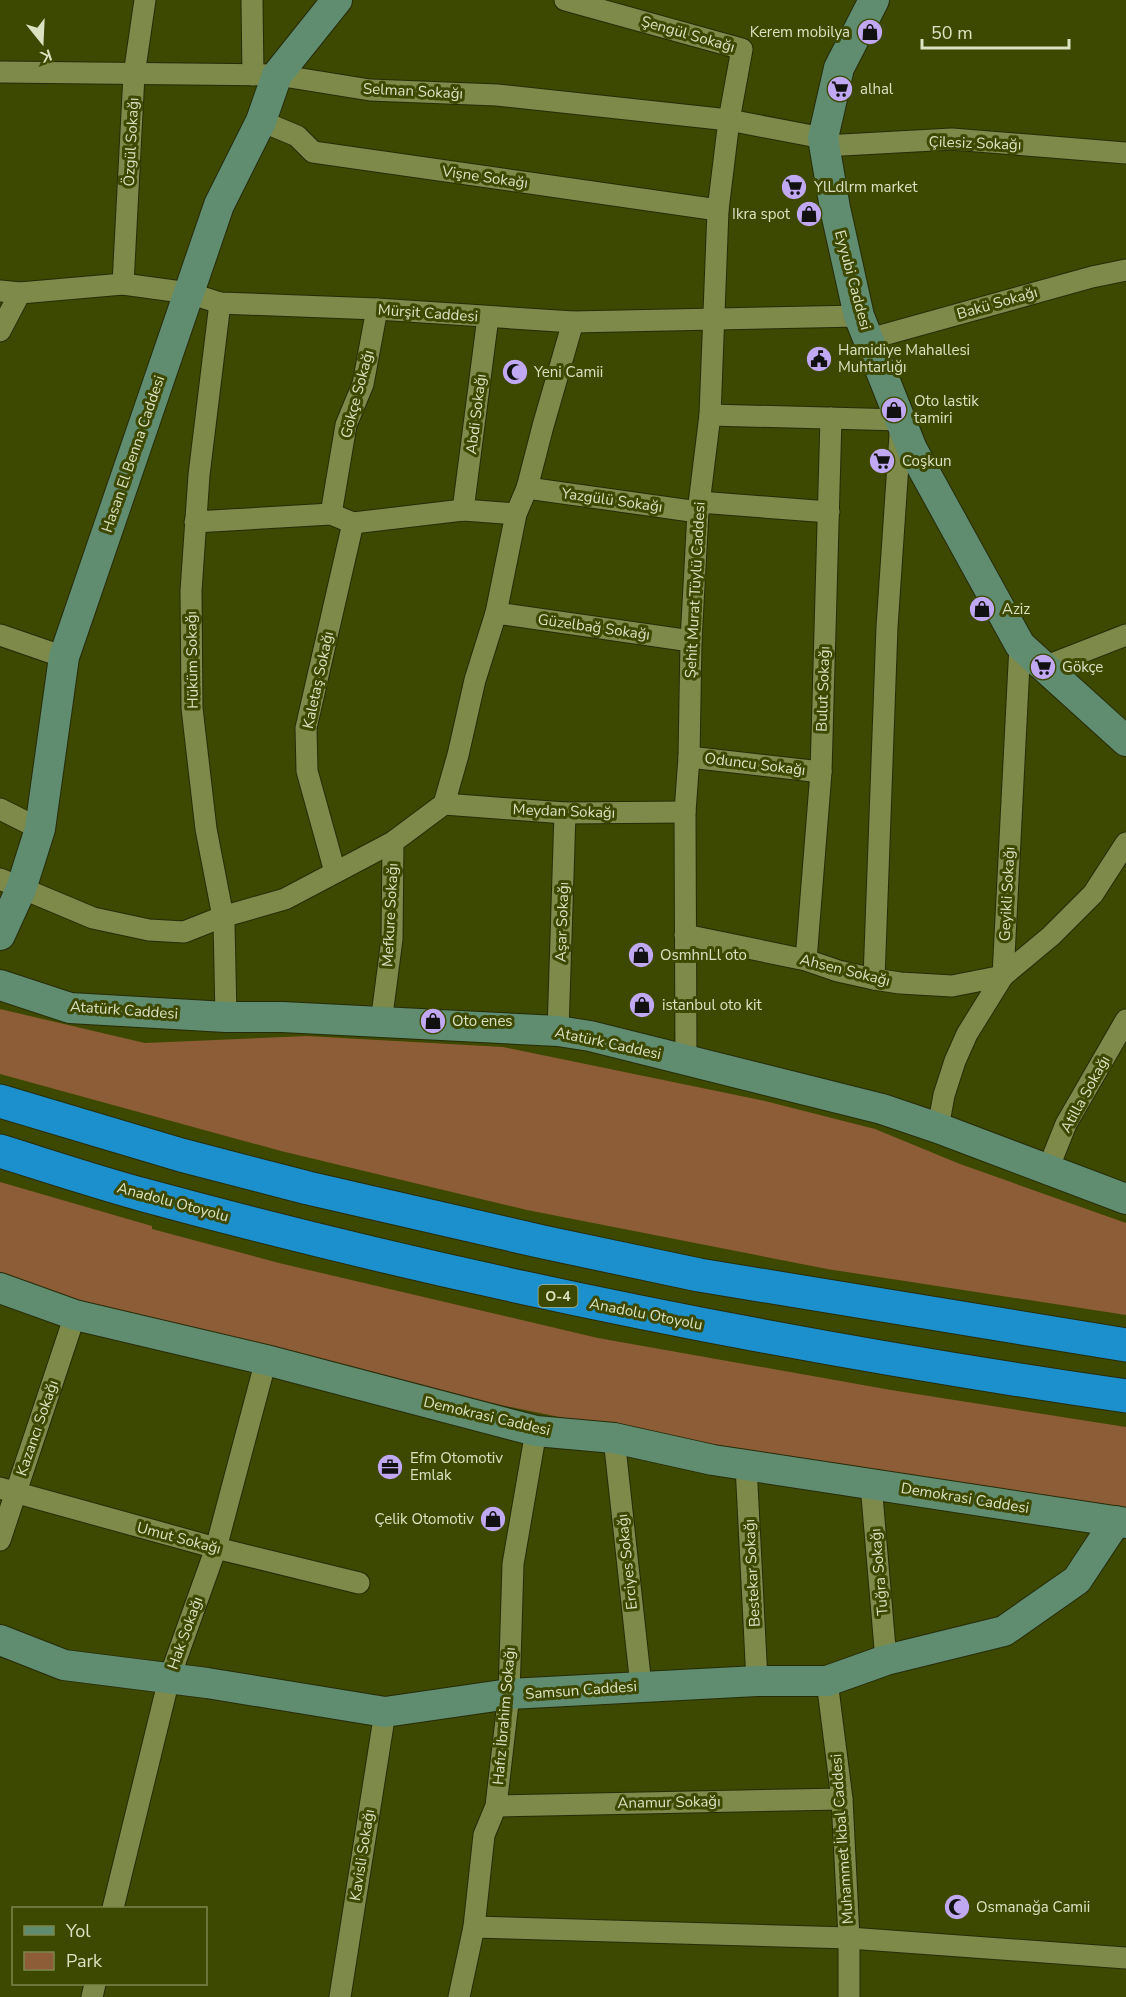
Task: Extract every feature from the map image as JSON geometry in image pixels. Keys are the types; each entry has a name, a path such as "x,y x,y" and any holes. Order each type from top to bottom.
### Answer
{"highway":[{"path":"0,1101 181,1155 296,1185 543,1242 699,1275 1126,1345"},
{"name":"Anadolu Otoyolu","path":"0,1151 142,1194 330,1244 616,1309 905,1361 1126,1396"}],"street":[{"name":"Özgül Sokağı","path":"123,284 134,75 145,0"},
{"path":"252,0 265,75"},
{"name":"Hasan El Benna Caddesi","path":"0,935 11,884 40,829 64,657 219,205 261,121 265,75 337,0"},
{"name":"Şengül Sokağı","path":"565,0 742,49 729,120"},
{"name":"Eyyubi Caddesi","path":"874,0 839,68 823,142 835,208 864,328 912,449 1020,645 1126,741"},
{"name":"Selman Sokağı","path":"0,72 265,75 370,90 497,95 729,120 823,142"},
{"name":"Şehit Murat Tüylü Caddesi","path":"686,1061 684,812 689,757 691,641 698,507 710,415 718,210 729,120"},
{"name":"Vişne Sokağı","path":"261,121 297,136 313,152 718,210"},
{"name":"Çilesiz Sokağı","path":"823,142 952,139 1126,153"},
{"name":"Bakü Sokağı","path":"864,328 1126,270"},
{"name":"Mürşit Caddesi","path":"10,292 123,284 189,293 220,303 377,309 573,322 712,320 864,328"},
{"path":"0,331 10,292"},
{"name":"Hüküm Sokağı","path":"220,303 199,475 191,591 192,708 206,829 222,917 226,1017"},
{"name":"Gökçe Sokağı","path":"331,514 346,425 363,384 377,309"},
{"name":"Abdi Sokağı","path":"463,510 488,317"},
{"path":"11,884 93,918 149,930 184,932 222,917 285,899 393,842 444,804 475,680 496,613 516,514 527,488 573,322"},
{"path":"710,415 901,420 887,627 874,979"},
{"name":"Bulut Sokağı","path":"806,960 821,772 831,418"},
{"name":"Yazgülü Sokağı","path":"527,488 698,507 829,512"},
{"path":"195,522 331,514 353,523 463,510 516,514"},
{"name":"Kaletaş Sokağı","path":"335,872 307,771 306,728 353,523"},
{"name":"Güzelbağ Sokağı","path":"496,613 691,641"},
{"path":"0,635 64,657"},
{"path":"1044,667 1126,635"},
{"name":"Geyikli Sokağı","path":"938,1128 944,1095 955,1061 968,1034 1003,976 1020,645"},
{"name":"Oduncu Sokağı","path":"689,757 821,772"},
{"name":"Meydan Sokağı","path":"444,804 565,813 684,812"},
{"path":"0,809 40,829"},
{"name":"Aşar Sokağı","path":"558,1031 565,813"},
{"name":"Mefkure Sokağı","path":"381,1023 392,939 393,842"},
{"name":"Ahsen Sokağı","path":"685,935 806,960 838,971 900,983 952,986 1003,976 1051,936 1093,894 1126,843"},
{"name":"Atatürk Caddesi","path":"0,986 70,1008 558,1031 590,1036 882,1109 1126,1199"},
{"name":"Atilla Sokağı","path":"1048,1169 1066,1124 1126,1020"},
{"name":"Demokrasi Caddesi","path":"0,1287 75,1315 266,1359 536,1431 614,1438 712,1460 1121,1522"},
{"name":"Kazancı Sokağı","path":"0,1540 7,1491 75,1315"},
{"name":"Hak Sokağı","path":"113,1907 169,1678 216,1548 266,1359"},
{"name":"Hafız İbrahim Sokağı","path":"459,1997 474,1927 484,1835 496,1806 509,1694 513,1564 536,1431"},
{"name":"Erciyes Sokağı","path":"614,1438 640,1686"},
{"name":"Bestekar Sokağı","path":"746,1465 757,1681"},
{"name":"Tuğra Sokağı","path":"871,1484 886,1660"},
{"name":"Umut Sokağı","path":"7,1491 216,1548 358,1583"},
{"name":"Samsun Caddesi","path":"0,1640 64,1665 169,1678 385,1712 509,1694 757,1681 827,1681 886,1660 1004,1631 1077,1580 1121,1522"},
{"name":"Muhammet İkbal Caddesi","path":"827,1681 842,1799 849,1938 849,1997"},
{"name":"Kavisli Sokağı","path":"340,1997 385,1712"},
{"name":"Anamur Sokağı","path":"496,1806 842,1799"},
{"path":"474,1927 849,1938 1126,1958"}],"green space":[{"path":"0,1009 145,1043 307,1036 503,1047 765,1101 875,1129 960,1164 1126,1223 1126,1315 827,1269 527,1210 281,1151 0,1074"},
{"path":"0,1182 152,1226 152,1229 279,1263 598,1338 891,1390 1126,1427 1126,1511 739,1454 471,1399 47,1297 0,1278"}],"place":[{"name":"Kerem mobilya","path":"870,32"},
{"name":"alhal","path":"840,89"},
{"name":"YlLdlrm market","path":"794,187"},
{"name":"Ikra spot","path":"809,214"},
{"name":"Hamidiye Mahallesi Muhtarlığı","path":"819,359"},
{"name":"Yeni Camii","path":"515,372"},
{"name":"Oto lastik tamiri","path":"894,410"},
{"name":"Coşkun","path":"882,461"},
{"name":"Aziz","path":"982,609"},
{"name":"Gökçe","path":"1043,667"},
{"name":"OsmhnLl oto","path":"641,955"},
{"name":"istanbul oto kit","path":"642,1005"},
{"name":"Oto enes","path":"433,1021"},
{"name":"Efm Otomotiv Emlak","path":"390,1467"},
{"name":"Çelik Otomotiv","path":"493,1519"},
{"name":"Osmanağa Camii","path":"957,1907"}]}
